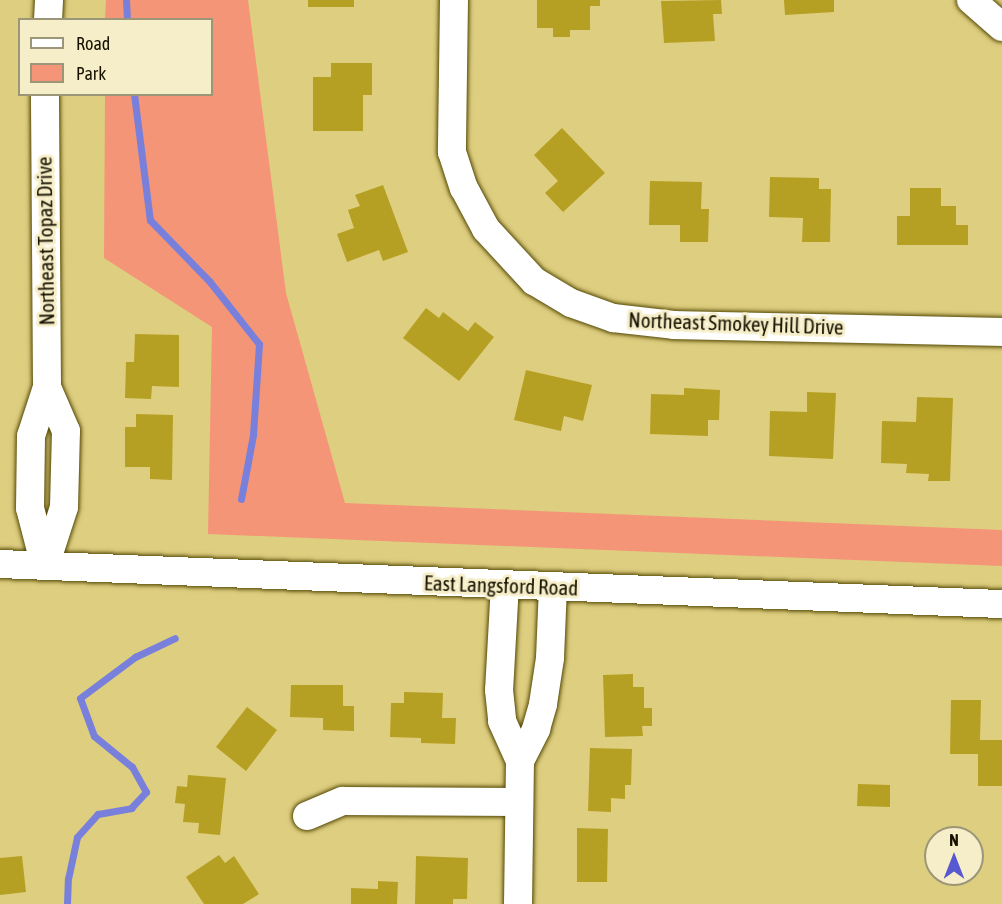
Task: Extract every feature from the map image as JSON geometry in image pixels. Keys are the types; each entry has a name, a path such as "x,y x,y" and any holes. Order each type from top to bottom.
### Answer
{"street":[{"path":"48,18 49,0"},
{"name":"Northeast Smokey Hill Drive","path":"454,0 452,152 464,188 486,230 534,281 572,303 613,318 674,325 1002,332"},
{"path":"971,0 1002,27"},
{"name":"Northeast Topaz Drive","path":"45,96 47,387 66,431 64,507 45,566"},
{"name":"East Langsford Road","path":"0,564 1002,604"},
{"path":"505,584 499,690 502,721 520,761"},
{"path":"518,904 520,761 536,729 543,704 550,657 553,587"},
{"path":"307,816 344,801 519,802"}],"green space":[{"path":"106,0 248,0 286,293 345,503 1002,530 1002,566 208,534 212,327 104,258 105,96 213,96 213,18 105,18"}],"building":[{"path":"308,0 354,0 354,7 308,7"},
{"path":"537,0 600,0 600,6 590,6 590,30 570,30 570,37 553,37 553,28 537,28"},
{"path":"721,0 722,14 713,14 715,41 664,43 661,1"},
{"path":"784,0 834,0 834,12 785,15"},
{"path":"331,63 372,63 372,95 363,95 363,131 313,131 313,77 331,77"},
{"path":"562,128 605,173 563,212 545,193 558,181 534,155"},
{"path":"770,177 819,178 819,189 831,189 830,242 802,242 803,218 769,217"},
{"path":"650,181 702,182 701,209 709,209 708,242 680,242 680,225 649,225"},
{"path":"383,185 408,252 383,261 379,250 347,262 337,234 354,228 348,210 360,206 355,195"},
{"path":"910,188 941,188 941,206 956,206 956,225 968,225 968,245 897,245 897,216 910,216"},
{"path":"426,308 439,318 443,312 468,331 475,322 494,337 459,381 403,338"},
{"path":"135,334 179,335 179,387 152,386 151,399 125,398 126,362 134,362"},
{"path":"526,370 592,385 583,421 564,416 561,431 514,420"},
{"path":"684,388 720,390 719,420 708,420 708,436 650,434 651,394 684,395"},
{"path":"807,392 836,393 833,459 769,456 770,411 807,412"},
{"path":"917,397 953,398 950,481 928,481 929,474 906,473 907,464 881,463 882,421 916,422"},
{"path":"136,414 173,415 172,480 150,479 150,467 125,467 125,427 136,427"},
{"path":"633,674 633,687 644,687 644,708 652,708 652,726 642,726 643,736 605,737 603,675"},
{"path":"291,685 343,685 343,706 354,706 354,731 323,730 323,718 290,717"},
{"path":"404,692 443,693 442,718 456,718 455,744 421,743 421,738 390,737 391,703 404,703"},
{"path":"951,700 981,700 980,740 1002,740 1002,786 978,786 978,754 950,754"},
{"path":"247,707 277,730 246,771 216,747"},
{"path":"590,748 632,749 631,785 625,785 625,799 611,798 611,812 588,811"},
{"path":"188,775 226,778 220,835 198,833 199,823 183,822 185,804 175,803 177,786 187,787"},
{"path":"858,784 890,785 890,807 857,806"},
{"path":"577,828 608,829 607,882 577,882"},
{"path":"219,855 225,863 234,856 259,894 243,904 204,904 186,877"},
{"path":"22,856 26,892 0,895 0,858"},
{"path":"416,856 468,858 467,899 453,899 453,904 415,904"},
{"path":"378,881 398,882 397,904 351,904 351,888 378,889"}],"waterway":[{"path":"126,0 127,18"},
{"path":"134,96 150,220 210,282 259,344 253,435 241,499"},
{"path":"67,904 68,879 77,837 98,814 131,808 146,792 132,767 94,736 80,698 135,657 175,638"}]}
